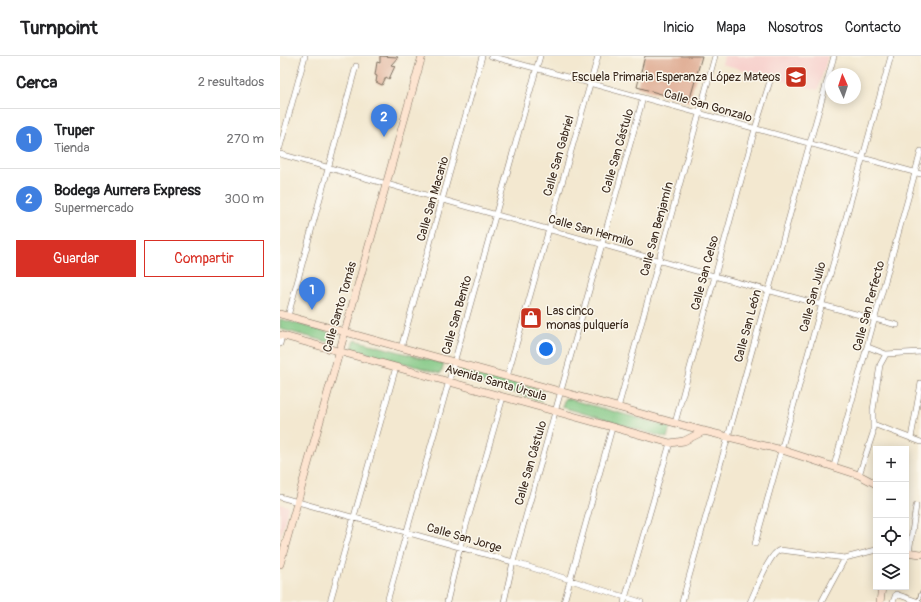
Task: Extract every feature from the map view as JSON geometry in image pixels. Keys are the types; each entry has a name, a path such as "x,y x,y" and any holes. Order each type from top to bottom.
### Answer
{"street":[{"path":"280,147 305,56"},
{"name":"Calle Santo Tomás","path":"280,564 422,56"},
{"name":"Calle San Macario","path":"401,348 482,56"},
{"name":"Calle San Gonzalo","path":"491,56 809,145 921,174"},
{"name":"Calle San Benito","path":"387,602 540,56"},
{"name":"Calle San Gabriel","path":"507,377 598,56"},
{"name":"Calle San Benjamín","path":"618,408 715,56"},
{"name":"Calle San León","path":"682,602 834,56"},
{"name":"Calle San Julio","path":"755,544 891,56"},
{"path":"288,316 330,168 356,66"},
{"name":"Calle San Celso","path":"675,423 714,276 770,81"},
{"name":"Calle San Cástulo","path":"504,602 513,562 643,98"},
{"name":"Calle San Perfecto","path":"834,466 921,151"},
{"name":"Calle San Hermilo","path":"280,154 443,201 897,325"},
{"name":"Avenida Santa Úrsula","path":"280,314 704,432 728,436 782,450 834,466 859,475 873,482"},
{"path":"280,344 281,336"},
{"name":"Avenida Santa Úrsula","path":"281,336 670,443 684,441 704,432"},
{"path":"868,347 886,354 921,352"},
{"path":"859,475 872,433 873,410 880,365 886,354"},
{"path":"330,602 396,367"},
{"path":"911,438 921,383"},
{"path":"447,602 460,547 503,397"},
{"path":"873,424 921,442"},
{"path":"564,602 612,428"},
{"path":"625,600 670,443"},
{"name":"Calle San Jorge","path":"280,497 513,562 570,579 625,600 641,602"},
{"path":"909,546 916,506"},
{"path":"750,602 774,554 780,550 845,558 873,551"},
{"path":"909,552 921,554"},
{"path":"822,601 845,558"},
{"path":"880,602 882,590"},
{"path":"893,602 896,594 918,602"}],"lane":[{"path":"918,602 921,593"}],"shaded area":[{"name":"Escuela Primaria Esperanza López Mateos","path":"724,56 828,56 818,90 722,64"},
{"path":"280,504 288,506 280,540"}],"green space":[{"path":"280,319 334,334 332,343 280,329"},
{"path":"355,340 444,364 441,373 352,349"},
{"path":"461,368 543,391 541,401 459,376"},
{"path":"565,398 670,427 667,438 562,407"}],"building":[{"path":"380,56 398,57 391,65 395,66 389,79 386,77 382,85 376,82 377,76 375,75 377,62 380,63"},
{"path":"645,56 702,56 689,102 637,87"}],"place":[{"name":"Escuela Primaria Esperanza López Mateos","path":"796,77"},
{"name":"Bodega Aurrera Express","path":"384,137"},
{"name":"Truper","path":"312,310"},
{"name":"Las cinco monas pulquería","path":"531,318"}]}
